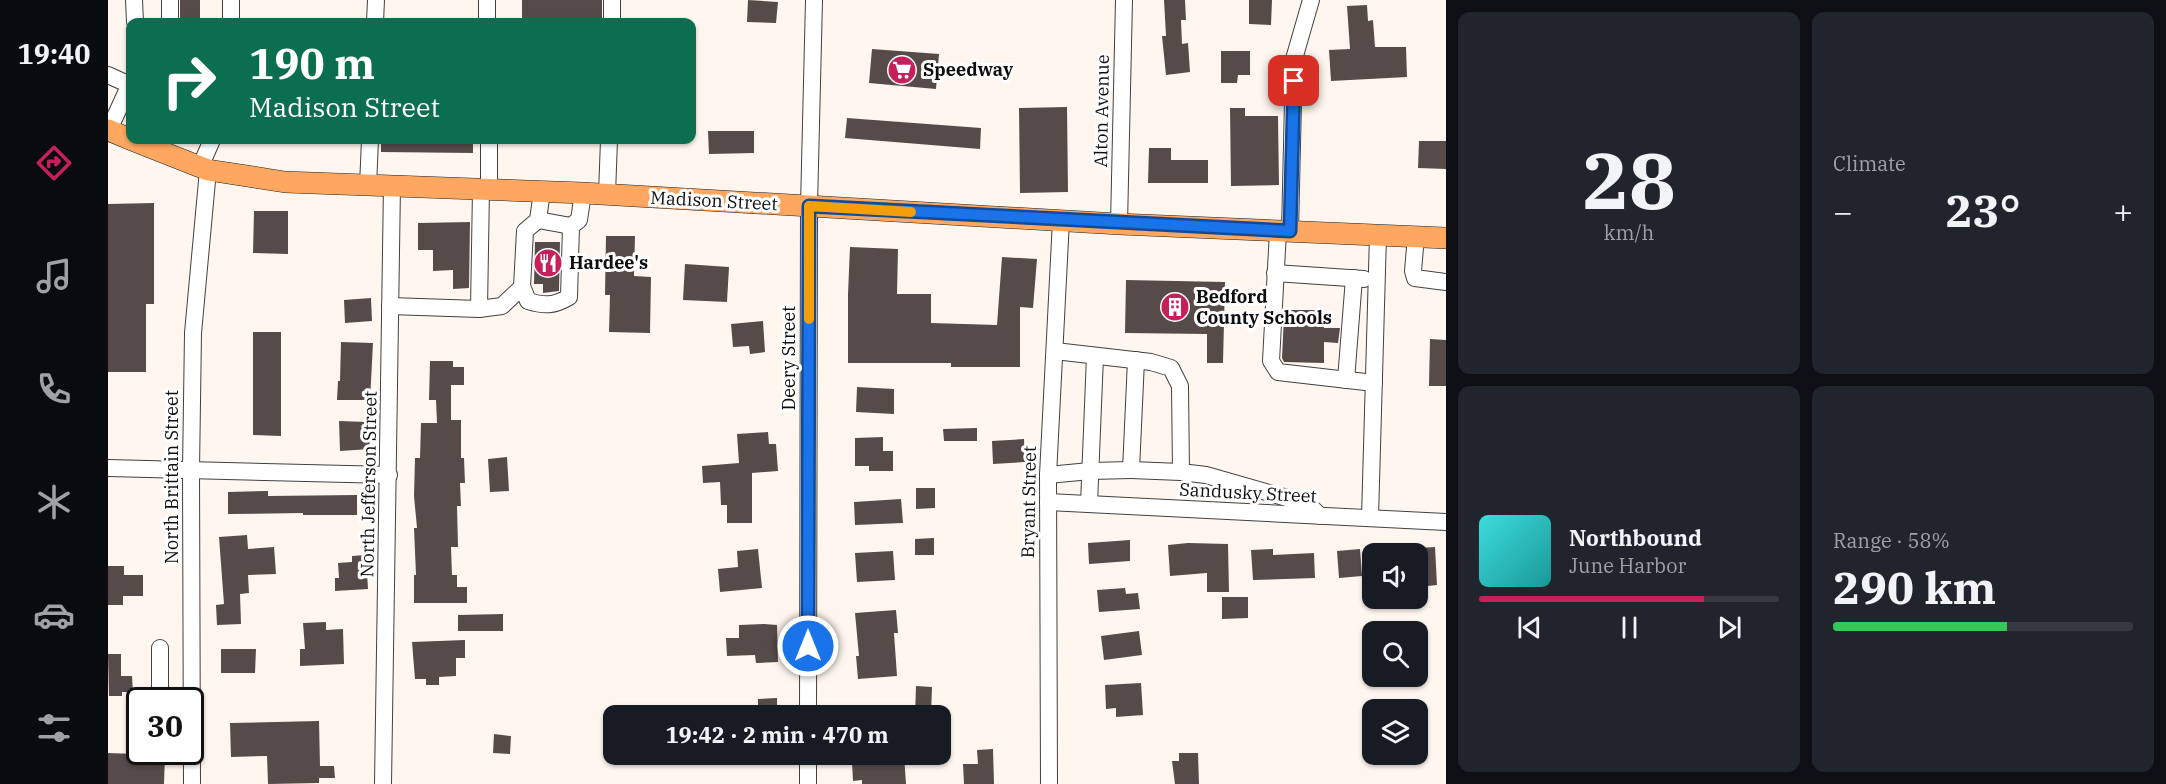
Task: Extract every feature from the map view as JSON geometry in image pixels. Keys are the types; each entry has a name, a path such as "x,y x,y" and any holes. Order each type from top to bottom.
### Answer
{"main road":[{"name":"Madison Street","path":"108,130 126,137"},
{"name":"Madison Street","path":"143,144 204,169 285,182 607,194 1119,224 1446,238"}],"street":[{"path":"134,0 135,18"},
{"path":"170,0 170,18"},
{"path":"231,0 231,18"},
{"path":"375,18 376,0"},
{"path":"487,0 487,18"},
{"path":"612,0 612,18"},
{"name":"Deery Street","path":"808,705 809,206 814,0"},
{"name":"Alton Avenue","path":"1119,224 1124,0"},
{"path":"1311,0 1294,59 1284,231 1275,273 1271,361 1278,372 1374,383"},
{"path":"108,75 126,83"},
{"path":"108,130 126,93"},
{"name":"North Brittain Street","path":"192,784 191,470 194,333 204,169 211,144"},
{"path":"368,186 370,144"},
{"path":"479,309 489,144"},
{"path":"607,194 609,144"},
{"name":"North Jefferson Street","path":"383,784 392,185"},
{"path":"542,191 538,220 525,231 522,286 528,301 542,306 558,304 569,297 571,226"},
{"path":"538,220 571,226 579,220 583,193"},
{"name":"Bryant Street","path":"1049,784 1048,475 1061,220"},
{"path":"1370,518 1378,235"},
{"path":"1416,236 1413,271 1415,278 1446,282"},
{"path":"1275,273 1376,279"},
{"path":"1346,380 1354,278"},
{"path":"390,306 479,309 502,306 522,286"},
{"path":"1055,351 1151,362 1170,368 1180,386 1181,472"},
{"path":"1089,504 1095,356"},
{"path":"1131,470 1136,360"},
{"path":"108,468 388,475"},
{"path":"1048,475 1131,470 1206,475 1308,504 1320,516"},
{"name":"Sandusky Street","path":"1048,502 1446,522"},
{"path":"160,648 160,687"},
{"path":"808,765 808,784"}],"building":[{"path":"180,0 200,0 200,18 180,18"},
{"path":"522,0 602,0 602,18 522,18"},
{"path":"748,0 778,2 776,23 747,22"},
{"path":"1164,0 1185,0 1186,20 1181,20 1182,44 1188,43 1190,72 1166,75 1162,36 1166,36"},
{"path":"1249,0 1272,0 1271,25 1249,24"},
{"path":"1367,5 1368,21 1373,20 1375,47 1406,47 1407,77 1331,81 1329,50 1350,49 1347,6"},
{"path":"872,49 939,54 936,89 869,83"},
{"path":"1221,51 1250,51 1250,75 1238,75 1237,83 1221,83"},
{"path":"1067,107 1068,192 1020,193 1019,108"},
{"path":"1230,108 1245,108 1245,116 1278,116 1279,185 1231,186"},
{"path":"847,118 981,128 980,149 845,138"},
{"path":"708,131 754,131 754,153 709,154"},
{"path":"1419,141 1446,141 1446,169 1418,168"},
{"path":"381,144 473,144 473,153 381,152"},
{"path":"1149,148 1171,148 1171,160 1208,160 1208,183 1148,183"},
{"path":"154,203 154,304 146,304 146,372 108,372 108,204"},
{"path":"254,211 288,211 288,254 253,253"},
{"path":"470,222 469,288 453,289 453,270 433,271 433,250 418,250 418,223"},
{"path":"606,236 635,236 634,276 651,277 650,333 609,332 610,295 605,295"},
{"name":"Hardee's","path":"535,242 560,242 559,291 543,293 543,284 534,284"},
{"path":"850,247 898,249 897,294 931,294 931,323 997,325 1002,257 1037,259 1033,308 1020,307 1020,367 951,367 951,363 848,363"},
{"path":"685,264 729,267 727,302 683,300"},
{"name":"Bedford County Schools","path":"1126,280 1225,282 1223,363 1207,363 1207,334 1125,333"},
{"path":"371,298 372,321 345,323 344,300"},
{"path":"1290,310 1317,310 1317,319 1324,319 1324,328 1340,328 1338,343 1324,342 1324,363 1284,362 1282,358 1284,316 1290,316"},
{"path":"763,321 765,352 750,354 749,346 733,347 731,324"},
{"path":"253,332 281,332 281,436 253,435"},
{"path":"1430,339 1446,340 1446,386 1429,386"},
{"path":"341,342 373,343 370,400 337,400"},
{"path":"430,361 453,361 453,367 464,367 464,385 451,385 451,420 461,420 461,458 464,458 465,483 460,483 461,506 457,506 458,547 451,547 452,575 457,575 457,587 467,587 467,603 414,603 414,575 416,575 414,528 417,528 414,496 415,458 420,458 421,423 437,423 436,400 429,400"},
{"path":"857,387 894,389 894,414 856,412"},
{"path":"339,421 368,422 370,449 340,451"},
{"path":"977,428 977,441 944,441 943,429"},
{"path":"768,432 769,444 776,444 778,471 752,473 752,523 727,523 727,505 721,505 720,482 703,483 702,466 739,463 737,434"},
{"path":"883,437 883,451 893,451 893,471 869,471 869,466 855,466 855,438"},
{"path":"1024,439 1025,462 993,464 992,441"},
{"path":"507,457 509,491 490,492 488,459"},
{"path":"916,488 935,488 935,508 916,509"},
{"path":"268,491 268,496 357,495 357,515 228,514 228,492"},
{"path":"901,499 903,523 855,525 854,502"},
{"path":"247,535 248,549 274,547 276,574 248,575 249,593 240,594 241,624 217,625 216,605 224,604 219,537"},
{"path":"934,538 934,555 915,555 915,539"},
{"path":"1130,540 1130,561 1089,564 1088,543"},
{"path":"1228,544 1229,592 1207,592 1207,573 1170,576 1168,545"},
{"path":"1428,547 1435,547 1437,585 1428,586"},
{"path":"758,549 762,588 720,592 718,569 738,567 737,551"},
{"path":"1273,549 1273,555 1314,553 1315,578 1253,580 1251,550"},
{"path":"1360,549 1362,576 1339,578 1337,551"},
{"path":"893,551 895,580 857,582 855,553"},
{"path":"366,555 368,589 335,591 335,578 339,578 338,563 352,562 352,556"},
{"path":"108,566 124,566 124,575 143,575 143,596 123,596 123,605 108,605"},
{"path":"1125,588 1126,594 1138,593 1140,609 1099,612 1097,590"},
{"path":"1222,597 1248,597 1248,618 1222,619"},
{"path":"896,610 898,633 894,633 897,676 858,679 856,656 859,656 855,613"},
{"path":"503,614 503,631 458,631 458,615"},
{"path":"326,622 326,630 343,629 344,664 300,666 300,649 305,649 303,623"},
{"path":"739,625 777,625 778,662 756,663 755,655 727,656 726,638 739,638"},
{"path":"1139,631 1142,655 1104,660 1101,636"},
{"path":"465,640 465,658 456,658 456,676 439,677 439,685 426,685 426,679 415,679 412,642"},
{"path":"221,649 256,649 255,673 221,673"},
{"path":"108,654 121,654 121,676 132,676 133,687 126,687 126,692 122,692 122,696 109,696"},
{"path":"1141,683 1143,715 1116,717 1116,708 1106,709 1105,685"},
{"path":"916,686 932,687 931,705 915,705"},
{"path":"777,698 777,705 758,705 758,699"},
{"path":"319,721 320,766 334,766 335,778 319,778 319,783 268,784 267,756 231,757 230,723"},
{"path":"494,734 511,736 510,754 493,753"},
{"path":"993,749 994,784 964,784 963,764 978,764 977,750"},
{"path":"108,753 126,754 126,765 165,765 164,784 108,784"},
{"path":"1179,753 1198,753 1199,784 1175,784 1172,761 1179,761"},
{"path":"852,765 905,765 906,784 862,784 862,780 853,781"}],"slow traffic":[{"path":"809,319 809,206 911,212"}],"place":[{"name":"Speedway","path":"902,70"},
{"name":"Hardee's","path":"548,263"},
{"name":"Bedford County Schools","path":"1175,307"}],"route":[{"path":"808,646 809,206 1119,224 1290,231 1294,81"}]}
